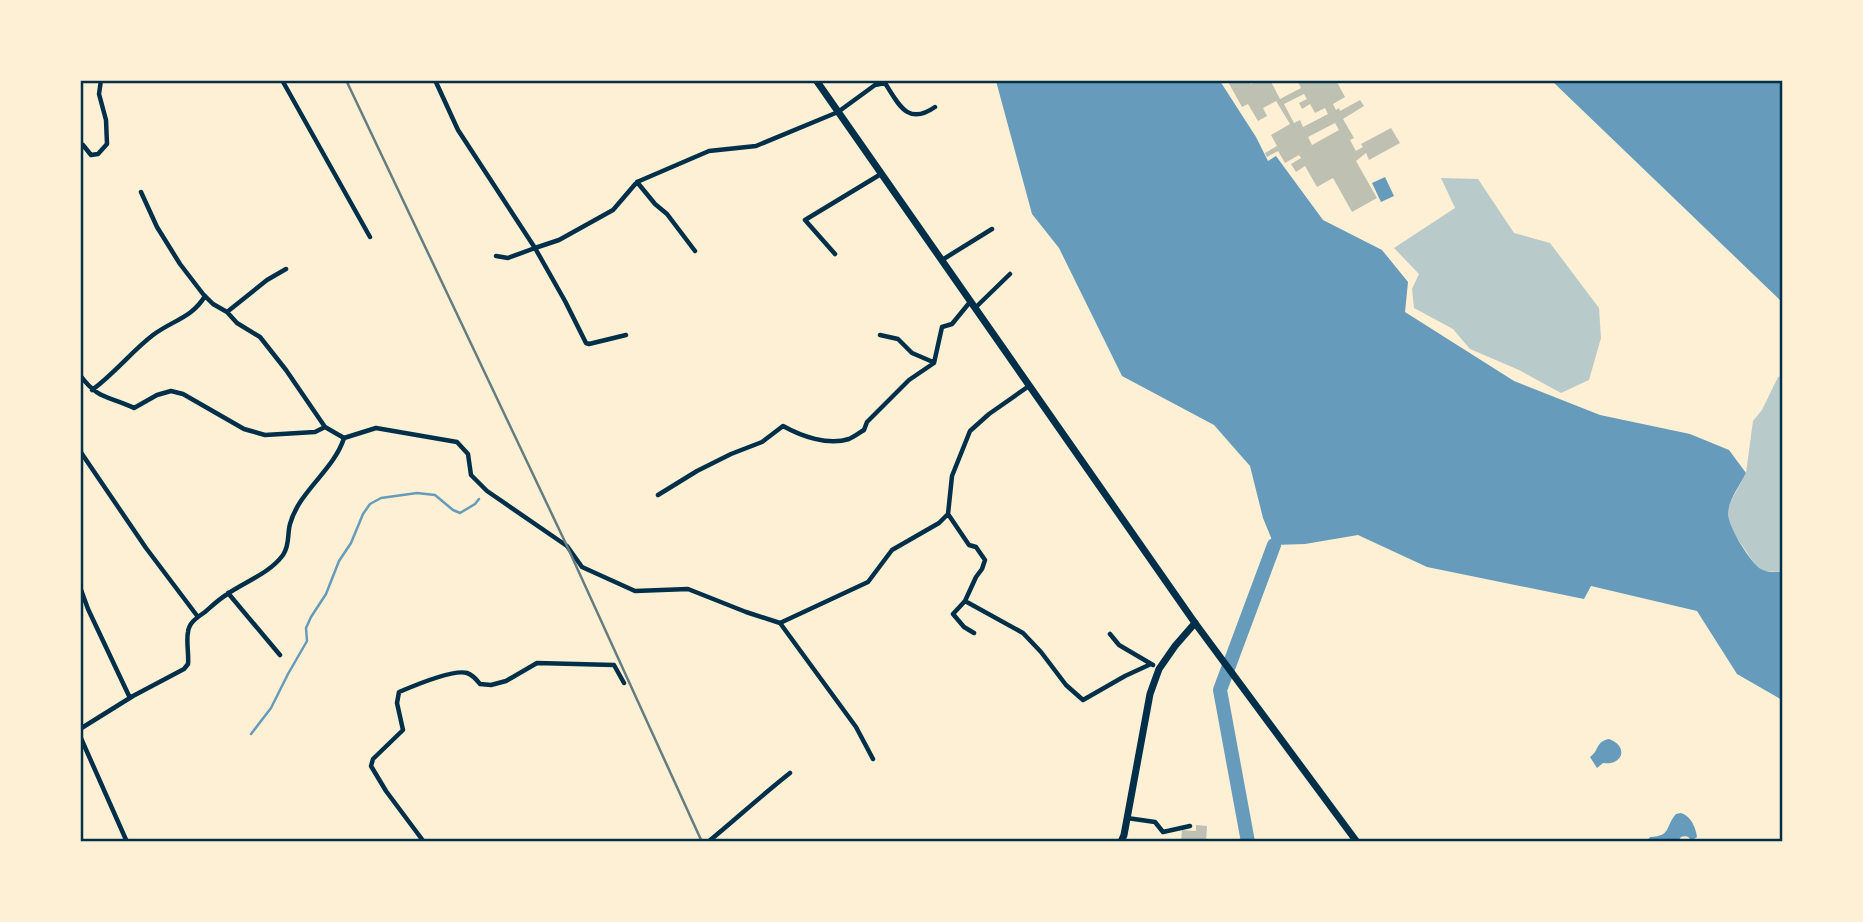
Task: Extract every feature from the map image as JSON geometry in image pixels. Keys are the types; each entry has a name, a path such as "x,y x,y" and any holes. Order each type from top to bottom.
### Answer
{"main road":[{"path":"816,80 1195,623 1357,842"},
{"path":"1124,839 1150,694 1159,669 1195,623"}],"street":[{"path":"83,145 91,155 98,154 107,144 106,120 99,94 101,80"},
{"path":"282,80 370,237"},
{"path":"435,80 458,130 535,248 586,343 626,335"},
{"path":"496,256 508,258 559,240 613,210 637,182 709,151 756,146 838,112 879,82 885,83 902,108 912,115 920,115 935,107"},
{"path":"835,254 805,220 881,174"},
{"path":"637,182 654,204 667,214 695,251"},
{"path":"141,192 157,227 180,264 205,296 228,312 237,323 260,337 325,427 344,438 376,428 457,442 468,454 471,475 487,491 567,546 582,567 635,591 688,589 780,623 856,727 873,759"},
{"path":"941,260 992,229"},
{"path":"228,312 286,268"},
{"path":"658,495 697,471 747,446 762,442 783,426 800,435 833,441 848,439 864,430 867,422 909,380 934,363 942,327 952,324 1010,274"},
{"path":"92,390 152,336 170,323 188,316 205,296"},
{"path":"880,335 898,339 912,353 934,363"},
{"path":"80,375 92,390 101,396 134,408 157,395 171,391 183,394 244,429 265,435 315,432 325,427"},
{"path":"780,623 868,582 892,550 939,523 948,514 952,476 971,431 989,414 1029,386"},
{"path":"80,729 184,669 188,664 188,631 193,622 228,593 272,566 282,555 289,543 290,525 298,506 326,470 344,438"},
{"path":"80,452 146,548 198,617"},
{"path":"948,514 969,545 976,547 985,560 965,601 953,614 964,627 974,633"},
{"path":"80,587 130,698"},
{"path":"228,593 280,655"},
{"path":"965,601 1023,633 1066,685 1083,699 1151,664"},
{"path":"1110,634 1119,645 1159,669"},
{"path":"424,842 370,766 373,759 403,730 397,703 400,692 462,672 472,674 480,684 491,685 506,681 537,663 614,665 624,683"},
{"path":"80,736 127,842"},
{"path":"708,842 790,773"},
{"path":"1127,818 1156,822 1163,831 1190,826"}],"shaded area":[{"path":"1441,178 1478,179 1514,233 1550,243 1599,308 1601,338 1589,380 1561,393 1519,370 1470,349 1453,329 1414,308 1412,289 1419,274 1394,248 1455,208"},
{"path":"1782,376 1782,572 1764,571 1756,566 1731,529 1728,510 1746,473 1753,421 1762,410 1778,377"}],"water":[{"path":"996,81 1220,81 1268,161 1276,156 1323,220 1382,250 1408,282 1405,312 1514,381 1600,415 1690,434 1729,450 1746,473 1729,508 1731,526 1757,566 1766,571 1782,572 1782,700 1737,674 1697,611 1591,586 1584,599 1427,567 1358,535 1305,544 1274,545 1263,518 1250,466 1214,425 1122,376 1059,248 1032,214"},
{"path":"1552,81 1782,81 1782,302"},
{"path":"1385,177 1394,196 1381,202 1372,183"},
{"path":"1609,739 1619,746 1621,755 1615,762 1603,763 1597,768 1590,757 1599,744"},
{"path":"1681,813 1692,823 1697,837 1691,841 1685,836 1678,841 1647,841 1650,837 1662,835 1676,814"}],"building":[{"path":"1227,80 1249,80 1251,84 1258,80 1270,80 1280,99 1301,88 1297,80 1336,80 1345,97 1333,104 1336,110 1339,108 1340,111 1360,100 1364,106 1343,119 1354,138 1350,140 1356,151 1363,147 1361,144 1391,128 1400,143 1369,160 1366,153 1356,161 1377,198 1352,212 1333,178 1317,187 1305,166 1296,172 1291,164 1301,158 1299,155 1285,163 1278,151 1267,157 1265,153 1277,146 1271,135 1290,124 1276,101 1263,108 1267,116 1258,121 1248,104 1242,107","holes":["1304,94 1307,99 1299,103 1302,109 1310,104 1315,113 1325,108 1328,114 1303,127 1300,120 1294,123 1284,104","1335,123 1339,130 1312,145 1308,137"]},
{"path":"1196,825 1207,826 1206,842 1181,842 1182,830 1196,831"}],"waterway":[{"path":"251,734 271,708 307,641 306,628 311,617 326,594 339,561 370,504 381,498 417,493 435,495 460,513 479,499"},
{"path":"1248,842 1220,690 1274,545"}],"railway":[{"path":"346,80 567,546 702,842"}]}
